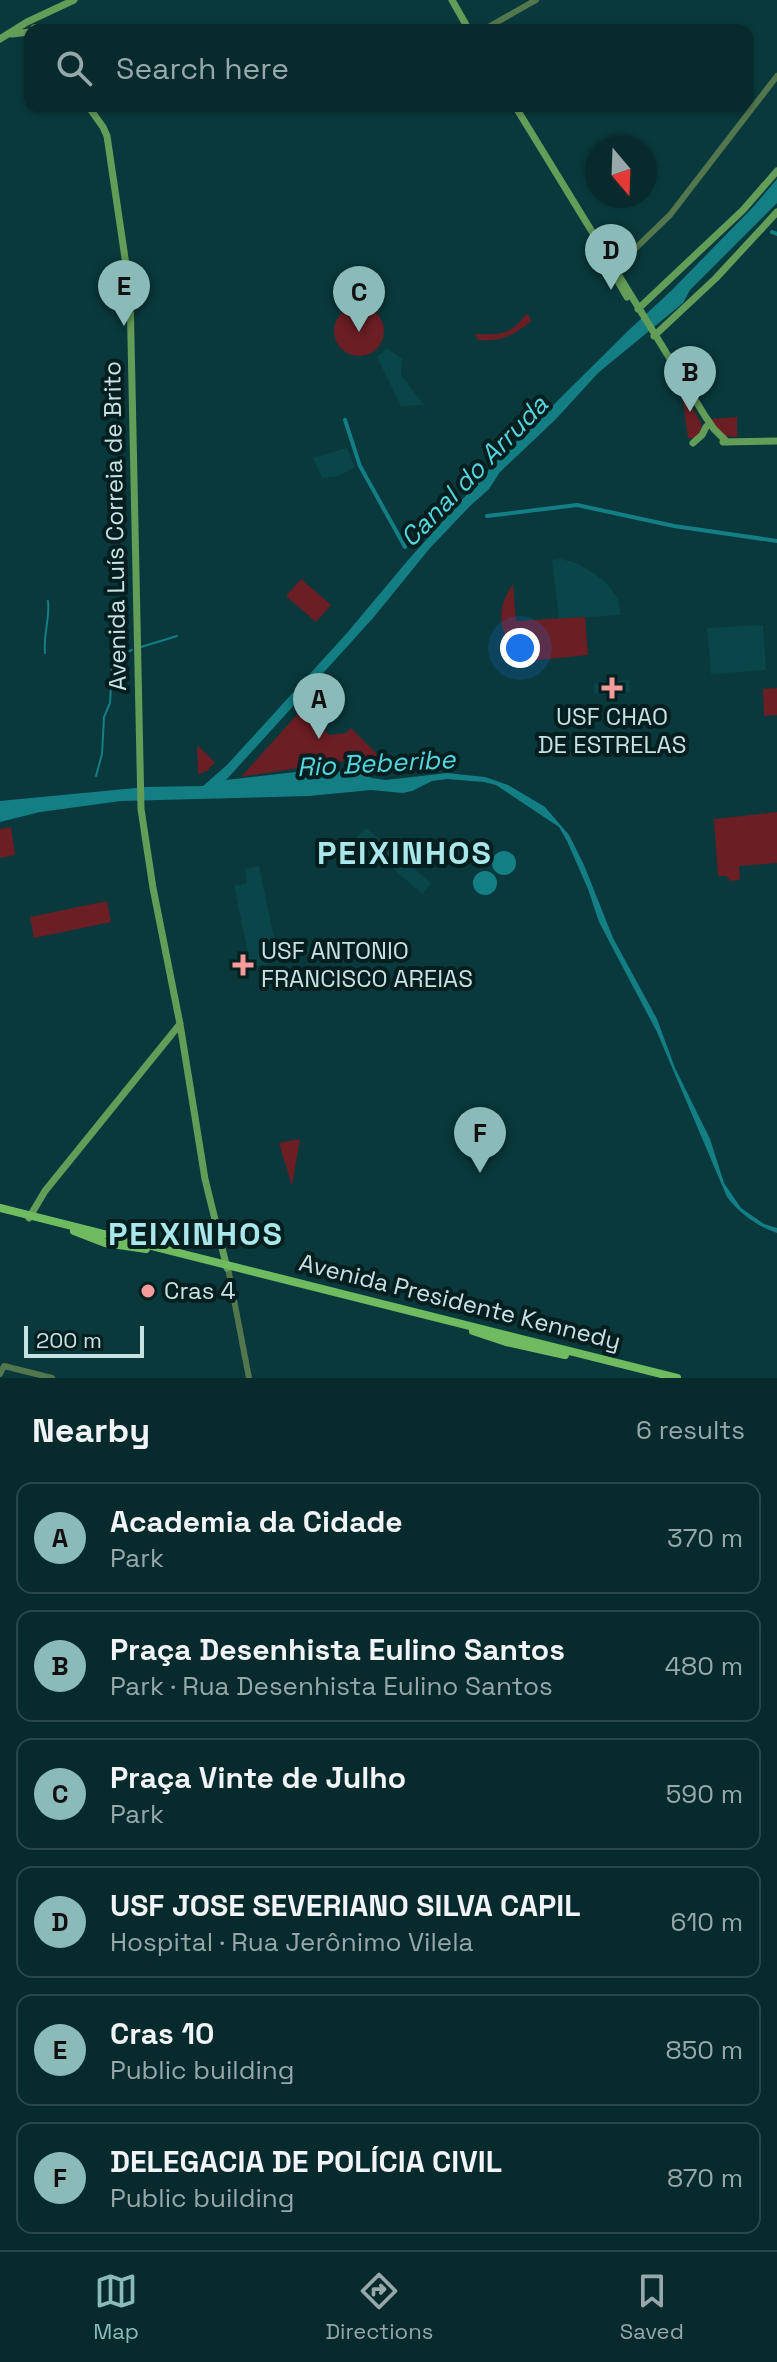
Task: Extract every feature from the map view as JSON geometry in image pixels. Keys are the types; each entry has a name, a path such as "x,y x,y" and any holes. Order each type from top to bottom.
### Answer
{"main road":[{"path":"36,24 47,14 74,0"},
{"path":"452,0 466,24"},
{"path":"4,37 24,31"},
{"name":"Avenida Luís Correia de Brito","path":"92,112 107,136 130,292 141,808 205,1179 227,1266"},
{"path":"519,112 706,427 724,442 777,441"},
{"path":"639,312 743,210 777,171"},
{"path":"653,335 716,278 777,212"},
{"path":"653,335 724,442"},
{"path":"693,443 706,427"},
{"path":"29,1217 45,1191 180,1024"},
{"path":"168,1039 179,1038 183,1042"},
{"name":"Avenida Presidente Kennedy","path":"0,1210 105,1243 227,1266 677,1378"},
{"name":"Avenida Presidente Kennedy","path":"227,1266 506,1342 658,1378"}],"street":[{"path":"494,24 536,0"},
{"path":"753,107 777,76"},
{"path":"613,268 670,215 749,112"},
{"path":"227,1266 249,1378"},
{"path":"0,1374 4,1366 52,1378"}],"shaded area":[{"path":"777,179 777,203 690,290 683,303 598,373 556,419 500,472 489,489 430,548 373,618 226,780 305,771 357,772 386,780 447,773 485,777 508,785 545,807 569,835 584,865 613,938 657,1019 675,1068 710,1139 724,1183 741,1208 764,1224 777,1228 777,1233 749,1219 727,1197 657,1032 599,922 588,889 559,827 496,785 447,779 432,781 403,793 371,790 309,796 121,801 40,812 0,822 0,801 146,787 203,786 227,765 347,633 496,462 671,291"},
{"path":"359,306 377,313 384,331 377,349 359,356 341,349 334,331 341,313"},
{"path":"527,313 531,320 529,323 505,337 478,340 475,334 510,330"},
{"path":"387,348 402,359 401,375 424,405 401,406 377,357"},
{"path":"680,385 701,423 696,438 688,438"},
{"path":"737,417 737,437 724,436 710,419"},
{"path":"347,448 355,467 339,476 322,478 313,458"},
{"path":"552,560 579,564 606,582 618,599 621,615 559,619"},
{"path":"301,579 331,605 316,622 286,596"},
{"path":"513,584 516,621 585,617 588,655 519,662 504,633 501,614"},
{"path":"763,625 766,670 711,674 707,628"},
{"name":"USF CHAO DE ESTRELAS","path":"629,680 630,692 594,694 594,684"},
{"path":"777,688 777,715 764,716 763,689"},
{"path":"304,707 329,735 346,733 351,728 382,759 342,761 241,777"},
{"path":"197,745 215,762 207,771 198,774"},
{"path":"777,812 777,863 739,866 740,880 731,881 726,876 718,876 714,819"},
{"path":"11,827 15,855 0,858 0,829"},
{"path":"366,828 431,883 422,894 357,837"},
{"path":"504,851 513,854 516,863 513,872 504,875 495,872 492,863 495,854"},
{"path":"259,866 279,962 237,970 235,962 249,958 234,886 247,883 245,869"},
{"path":"485,871 494,874 497,883 494,892 485,895 476,892 473,883 476,874"},
{"path":"107,901 111,922 34,938 30,917"},
{"path":"332,944 334,950 296,956 295,950"},
{"path":"300,1139 292,1186 279,1143"}],"waterway":[{"path":"772,232 777,234"},
{"name":"Canal do Arruda","path":"345,420 360,466 405,547"},
{"path":"487,516 577,505 674,526 777,541"},
{"path":"45,653 48,601"},
{"path":"141,647 177,636"},
{"path":"96,776 102,754 104,717 110,703 112,668 118,656 132,650"}],"place":[{"name":"USF JOSE SEVERIANO SILVA CAPIL","path":"611,290"},
{"name":"Cras 10","path":"124,326"},
{"name":"Praça Vinte de Julho","path":"359,332"},
{"name":"Praça Desenhista Eulino Santos","path":"690,412"},
{"name":"USF CHAO DE ESTRELAS","path":"612,688"},
{"name":"Academia da Cidade","path":"319,739"},
{"name":"USF ANTONIO FRANCISCO AREIAS","path":"243,965"},
{"name":"DELEGACIA DE POLÍCIA CIVIL","path":"480,1173"},
{"name":"Cras 4","path":"148,1291"}],"district":[{"name":"PEIXINHOS","path":"405,853"},
{"name":"PEIXINHOS","path":"196,1234"}],"water label":[{"name":"Rio Beberibe","path":"376,763"}]}
